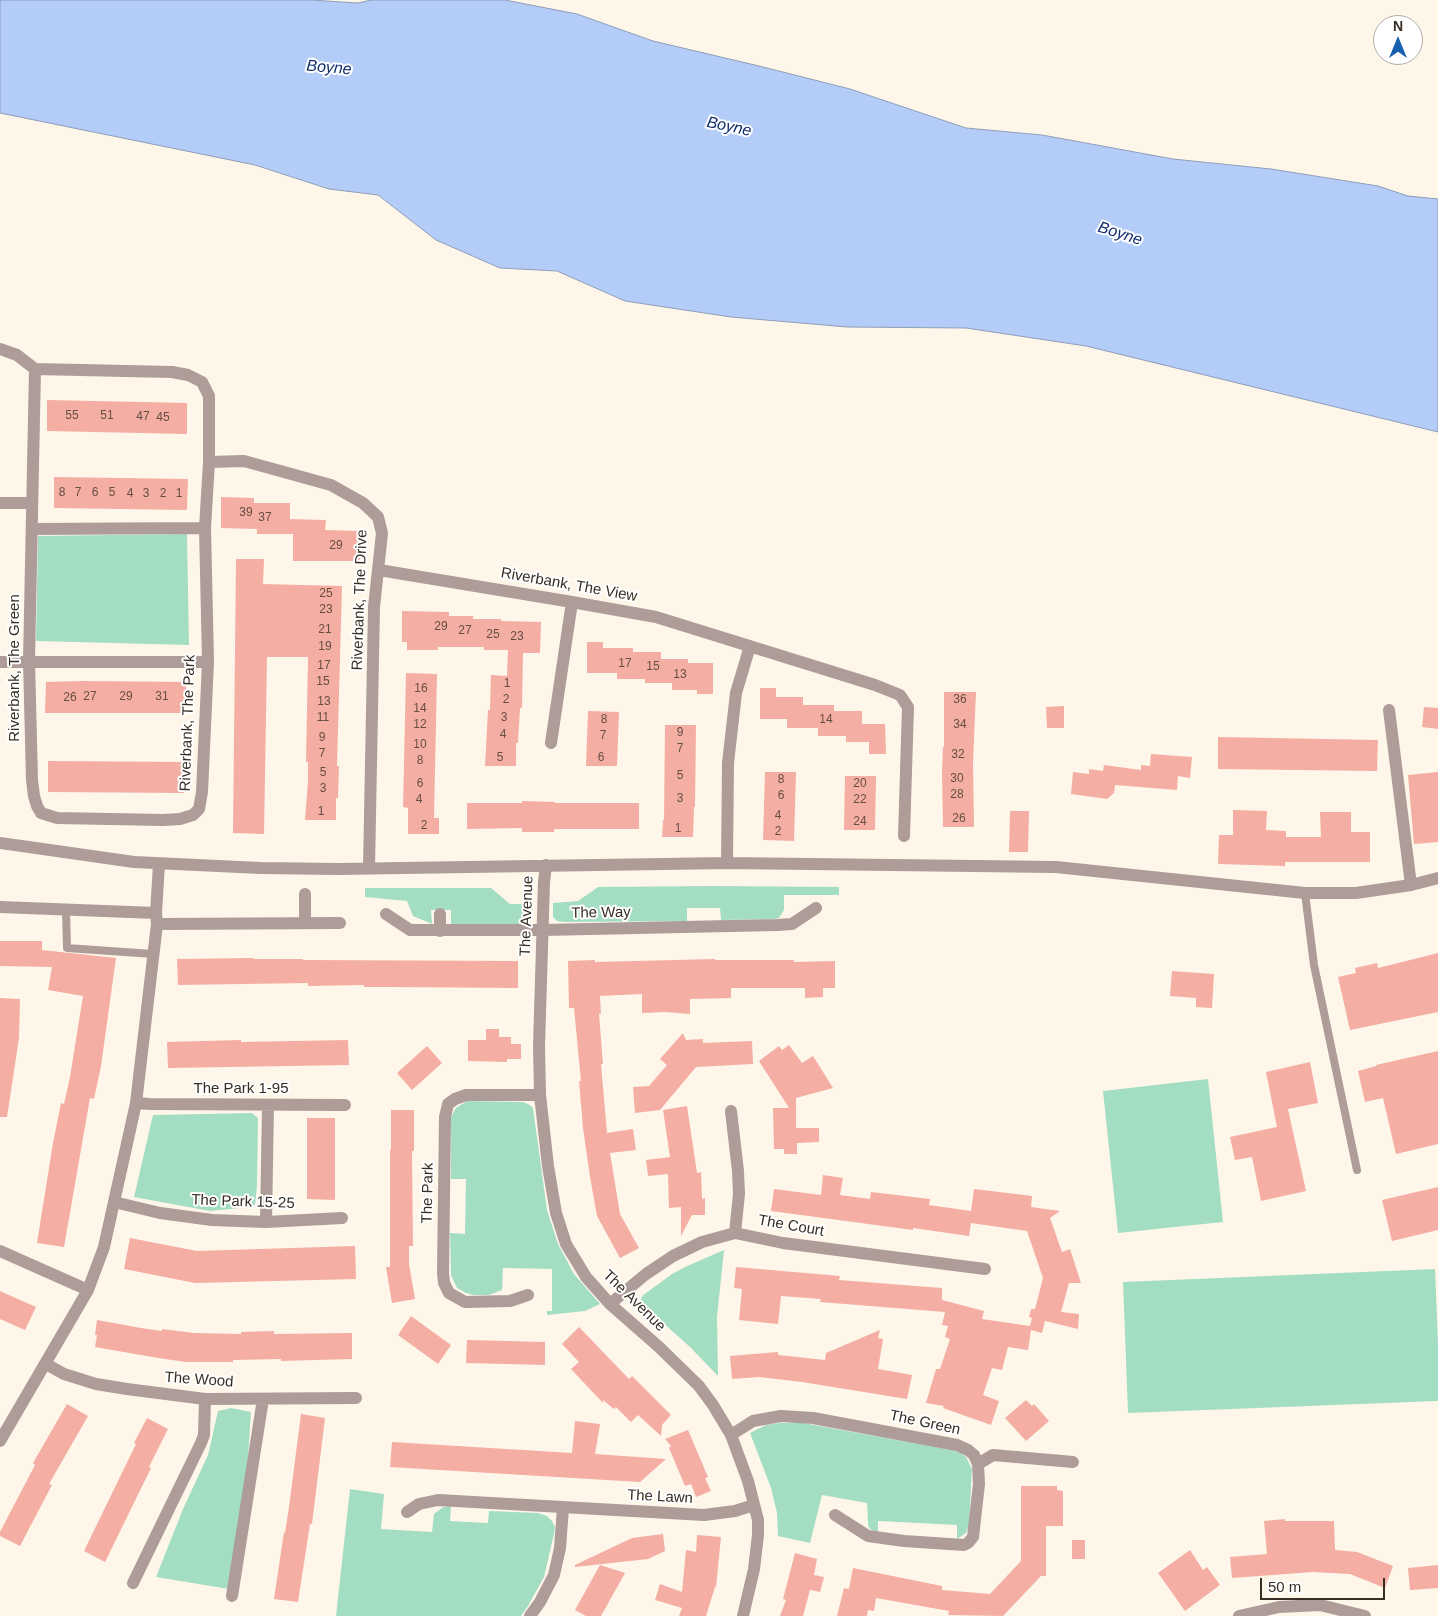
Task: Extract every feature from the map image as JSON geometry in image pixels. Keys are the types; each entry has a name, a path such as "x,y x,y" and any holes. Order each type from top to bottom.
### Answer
{"street":[{"path":"0,349 17,355 35,369"},
{"name":"Riverbank, The Park","path":"35,369 172,372 188,375 202,382 209,396 209,462 205,528 208,662 202,792 199,809 193,816 163,820 57,818 41,813 37,806"},
{"name":"Riverbank, The Green","path":"35,369 29,662 32,780 37,806"},
{"name":"Riverbank, The Drive","path":"209,462 244,461 331,486 363,503 378,517 382,533 374,607 369,868"},
{"path":"0,503 32,503"},
{"path":"32,529 205,528"},
{"name":"Riverbank, The View","path":"378,570 656,618 875,685 900,695 908,707 904,836"},
{"path":"550,743 572,602"},
{"path":"727,863 728,763 736,694 750,646"},
{"path":"0,662 208,662"},
{"path":"1389,710 1411,885"},
{"path":"0,843 104,859 159,864 270,868 727,863 1056,867 1305,893 1356,894 1411,885 1438,878"},
{"path":"0,1441 88,1290 104,1247 136,1103 153,954 159,864"},
{"name":"The Avenue","path":"546,865 539,1046 540,1094 548,1166 560,1229 577,1264 586,1277 610,1304 671,1358 699,1386 731,1435 748,1481 754,1505 758,1535 754,1568 743,1616"},
{"path":"305,894 305,923"},
{"path":"0,907 66,910 156,919 340,923"},
{"name":"The Way","path":"386,914 410,930 543,930 792,924 816,908"},
{"path":"440,914 440,931"},
{"name":"The Park","path":"528,1295 510,1301 465,1302 449,1292 444,1283 445,1117 448,1104 466,1094 540,1094"},
{"name":"The Park 1-95","path":"136,1103 345,1105"},
{"path":"266,1222 268,1105"},
{"path":"731,1111 739,1194 735,1233"},
{"name":"The Park 15-25","path":"114,1202 160,1213 204,1219 266,1222 342,1218"},
{"name":"The Court","path":"610,1304 646,1274 673,1256 702,1242 735,1233 789,1244 986,1269"},
{"path":"0,1251 88,1290"},
{"name":"The Wood","path":"46,1364 64,1374 96,1384 205,1400 356,1398"},
{"path":"232,1596 263,1399"},
{"path":"133,1583 202,1443 205,1400"},
{"name":"The Green","path":"731,1435 753,1421 781,1416 812,1418 957,1445 974,1455 978,1464"},
{"path":"835,1515 868,1536 964,1545 973,1537 979,1484 978,1464 993,1455 1072,1462"},
{"name":"The Lawn","path":"407,1512 419,1504 438,1500 704,1515 735,1511 754,1505"},
{"path":"530,1616 540,1602 554,1575 560,1548 563,1508"},
{"path":"1239,1616 1278,1607 1320,1605 1365,1616"}],"lane":[{"path":"1305,893 1314,965 1357,1170"},
{"path":"66,910 67,948 153,954"}],"green space":[{"path":"187,534 189,645 36,641 38,536"},
{"path":"598,887 839,887 839,895 784,895 784,910 779,918 775,919 721,920 720,908 687,908 687,921 564,922 557,921 553,917 553,903 578,901"},
{"path":"365,888 491,888 510,904 533,904 532,912 522,924 451,924 451,910 431,910 432,924 413,916 407,901 365,897"},
{"path":"1208,1079 1223,1222 1118,1233 1103,1091"},
{"path":"467,1101 523,1102 533,1108 547,1210 558,1244 574,1274 600,1304 585,1311 547,1315 547,1311 552,1311 552,1269 503,1268 502,1290 489,1295 473,1295 457,1288 451,1275 450,1233 465,1234 466,1179 451,1179 451,1117 456,1108"},
{"path":"252,1113 258,1118 255,1205 210,1211 134,1197 153,1115"},
{"path":"724,1250 717,1317 718,1376 690,1347 642,1304 641,1300 642,1296 672,1274"},
{"path":"1435,1269 1438,1401 1128,1413 1123,1282"},
{"path":"231,1408 251,1412 247,1474 229,1589 156,1577 183,1509 208,1455 218,1411"},
{"path":"803,1423 961,1453 966,1457 972,1469 969,1525 966,1533 957,1539 957,1525 878,1521 878,1531 873,1531 869,1528 867,1503 822,1495 810,1543 778,1536 777,1513 771,1488 750,1433 766,1425"},
{"path":"350,1489 384,1494 381,1529 432,1532 434,1514 443,1507 451,1506 450,1521 488,1523 489,1511 538,1513 547,1516 555,1527 544,1577 521,1616 336,1616"}],"water":[{"name":"Boyne","path":"0,0 311,0 358,3 371,0 505,0 577,14 653,41 850,89 966,128 1042,135 1173,159 1271,169 1378,186 1408,196 1438,199 1438,432 1086,346 966,328 847,327 731,317 625,301 557,271 500,268 436,240 378,195 329,189 255,165 0,113"}],"building":[{"path":"47,400 187,403 187,434 47,431"},
{"path":"54,477 188,479 187,510 54,508"},
{"path":"221,497 254,498 254,503 290,503 290,519 326,520 325,530 361,531 360,561 293,561 293,534 257,534 257,529 221,528"},
{"path":"236,559 264,559 263,584 342,586 337,766 339,766 336,820 305,820 308,781 308,762 306,762 308,657 267,657 264,834 233,833"},
{"path":"402,611 449,612 449,616 473,616 473,619 541,622 540,653 523,653 522,708 520,708 518,743 516,743 516,766 485,766 491,675 507,676 508,650 484,650 484,647 438,647 438,650 407,650 407,642 402,642"},
{"path":"587,642 603,642 603,648 633,648 633,652 661,652 661,659 688,659 688,663 713,663 713,694 697,694 697,690 672,690 672,683 645,683 645,679 617,679 617,673 587,673"},
{"path":"406,673 437,674 434,818 439,818 439,834 408,834 408,808 403,807"},
{"path":"46,682 186,682 186,713 45,713"},
{"path":"760,688 776,688 776,697 803,697 803,705 834,705 834,711 862,711 862,724 885,724 886,754 869,754 869,742 846,742 846,736 818,736 818,728 787,728 787,719 760,719"},
{"path":"944,692 976,692 973,763 974,827 943,827"},
{"path":"1064,706 1064,728 1047,728 1046,707"},
{"path":"1424,707 1438,708 1438,729 1422,727"},
{"path":"588,711 619,712 617,766 586,766"},
{"path":"665,725 696,725 693,837 662,837 664,820"},
{"path":"1218,737 1378,740 1377,771 1218,769"},
{"path":"1151,754 1192,757 1190,778 1178,776 1177,790 1115,785 1114,793 1107,799 1071,794 1073,772 1089,774 1089,769 1103,771 1104,765 1141,770 1141,765 1150,766"},
{"path":"48,761 185,762 184,793 48,792"},
{"path":"765,772 796,772 794,841 763,840"},
{"path":"1438,772 1438,842 1414,844 1408,775"},
{"path":"845,776 876,776 875,830 844,830"},
{"path":"522,801 639,803 639,829 554,829 554,832 522,832 522,828 467,829 467,803 522,803"},
{"path":"1233,810 1267,811 1266,830 1286,831 1286,837 1321,837 1320,812 1351,812 1351,832 1370,832 1370,862 1285,862 1285,866 1218,864 1219,835 1233,835"},
{"path":"1010,811 1029,811 1028,852 1009,852"},
{"path":"0,941 42,941 42,950 116,958 101,1066 94,1099 90,1098 64,1247 37,1243 53,1143 61,1103 64,1104 70,1077 83,996 48,990 52,967 0,966"},
{"path":"1438,953 1438,1012 1350,1030 1338,977 1356,973 1355,968 1377,963 1378,968"},
{"path":"177,959 518,961 518,988 364,987 364,985 308,986 308,983 178,985"},
{"path":"794,960 794,962 835,961 835,988 823,988 823,997 805,998 805,988 731,988 731,998 690,999 690,1014 642,1013 642,994 600,996 601,1014 599,1014 603,1064 601,1064 607,1133 633,1129 636,1150 610,1153 620,1214 639,1248 620,1258 597,1216 590,1177 583,1128 579,1081 581,1081 574,1008 569,1008 568,961"},
{"path":"1172,971 1214,974 1212,1008 1196,1007 1196,998 1170,996"},
{"path":"0,998 20,999 19,1038 7,1117 0,1117"},
{"path":"486,1029 499,1029 499,1037 511,1037 511,1044 521,1044 521,1059 507,1059 507,1062 468,1061 468,1040 486,1040"},
{"path":"683,1033 686,1040 703,1039 703,1043 752,1041 753,1064 696,1067 660,1110 635,1113 633,1087 649,1086 667,1065 660,1059"},
{"path":"241,1040 241,1042 348,1040 349,1065 168,1068 167,1042"},
{"path":"789,1045 802,1063 813,1056 833,1088 796,1098 796,1128 819,1128 819,1142 797,1143 797,1154 784,1154 784,1149 774,1149 773,1108 789,1108 759,1061 779,1046 782,1050"},
{"path":"427,1046 442,1063 412,1090 397,1073"},
{"path":"1438,1051 1438,1144 1396,1154 1383,1098 1365,1102 1358,1071"},
{"path":"1310,1062 1318,1103 1288,1109 1306,1191 1261,1201 1252,1157 1235,1160 1230,1137 1277,1127 1266,1072"},
{"path":"687,1106 697,1173 701,1172 702,1199 705,1198 705,1215 692,1215 681,1236 681,1207 669,1208 668,1174 648,1176 646,1160 670,1157 663,1110"},
{"path":"391,1110 414,1110 414,1151 412,1151 413,1246 409,1246 409,1264 415,1299 392,1303 386,1267 390,1267"},
{"path":"307,1118 335,1118 335,1200 307,1199"},
{"path":"823,1175 843,1178 840,1195 870,1199 871,1192 930,1199 929,1205 971,1211 974,1189 1032,1196 1031,1207 1060,1211 1050,1218 1062,1252 1070,1249 1081,1283 1069,1283 1061,1312 1079,1314 1078,1329 1045,1321 1042,1333 1031,1330 1028,1350 1008,1347 1002,1370 992,1368 983,1395 999,1401 991,1425 943,1408 944,1406 926,1403 936,1369 940,1369 950,1339 945,1337 948,1326 942,1325 945,1312 820,1302 821,1299 781,1296 778,1324 739,1320 742,1289 734,1288 736,1267 840,1276 839,1280 942,1288 942,1300 984,1311 982,1319 1030,1326 1032,1318 1029,1317 1031,1309 1035,1309 1043,1278 1027,1231 971,1223 969,1236 771,1211 774,1189 821,1195"},
{"path":"1438,1187 1438,1230 1392,1241 1382,1200"},
{"path":"130,1238 197,1251 355,1246 356,1279 195,1283 124,1269"},
{"path":"0,1291 36,1307 25,1330 0,1319"},
{"path":"411,1316 451,1345 438,1364 398,1335"},
{"path":"97,1320 162,1331 162,1329 194,1333 241,1334 241,1332 274,1331 274,1334 352,1333 352,1359 186,1362 158,1358 95,1347"},
{"path":"579,1327 629,1379 632,1376 671,1415 662,1425 661,1436 638,1415 631,1422 616,1407 614,1409 603,1400 603,1403 571,1369 579,1362 562,1344"},
{"path":"880,1330 878,1338 883,1339 878,1369 912,1375 907,1399 759,1377 732,1379 730,1356 778,1352 778,1355 825,1360 826,1353"},
{"path":"467,1340 545,1342 545,1365 466,1363"},
{"path":"1026,1400 1032,1406 1034,1404 1049,1421 1026,1441 1005,1418"},
{"path":"67,1404 88,1416 49,1484 52,1485 20,1546 0,1536 0,1532 35,1465 33,1463"},
{"path":"301,1414 325,1418 312,1524 310,1524 298,1602 274,1599 289,1507"},
{"path":"147,1418 168,1429 105,1562 84,1551"},
{"path":"575,1421 600,1424 595,1454 666,1459 640,1482 390,1467 392,1442 572,1453"},
{"path":"688,1430 708,1477 705,1478 711,1491 696,1497 691,1484 685,1486 669,1448 671,1446 665,1439"},
{"path":"1021,1486 1057,1486 1057,1490 1063,1491 1063,1526 1046,1526 1046,1576 1041,1576 1003,1616 948,1615 949,1611 876,1598 874,1611 868,1610 867,1616 837,1616 844,1588 849,1589 853,1568 942,1586 942,1590 990,1594 1021,1561"},
{"path":"1285,1519 1285,1521 1334,1521 1335,1550 1357,1552 1393,1566 1385,1588 1350,1574 1313,1572 1232,1578 1230,1557 1267,1554 1264,1521"},
{"path":"663,1534 665,1551 648,1559 575,1567 575,1565 632,1538"},
{"path":"697,1535 721,1537 716,1587 706,1616 679,1616 682,1608 655,1600 660,1584 682,1592 686,1550 696,1552"},
{"path":"1072,1540 1085,1540 1085,1559 1072,1559"},
{"path":"1190,1550 1203,1570 1207,1567 1220,1585 1185,1611 1158,1573"},
{"path":"795,1553 817,1559 814,1575 824,1577 820,1592 810,1590 803,1616 780,1616 786,1600 783,1599"},
{"path":"600,1565 625,1573 601,1616 586,1616 575,1610"},
{"path":"1438,1565 1438,1588 1410,1590 1408,1568"}]}
